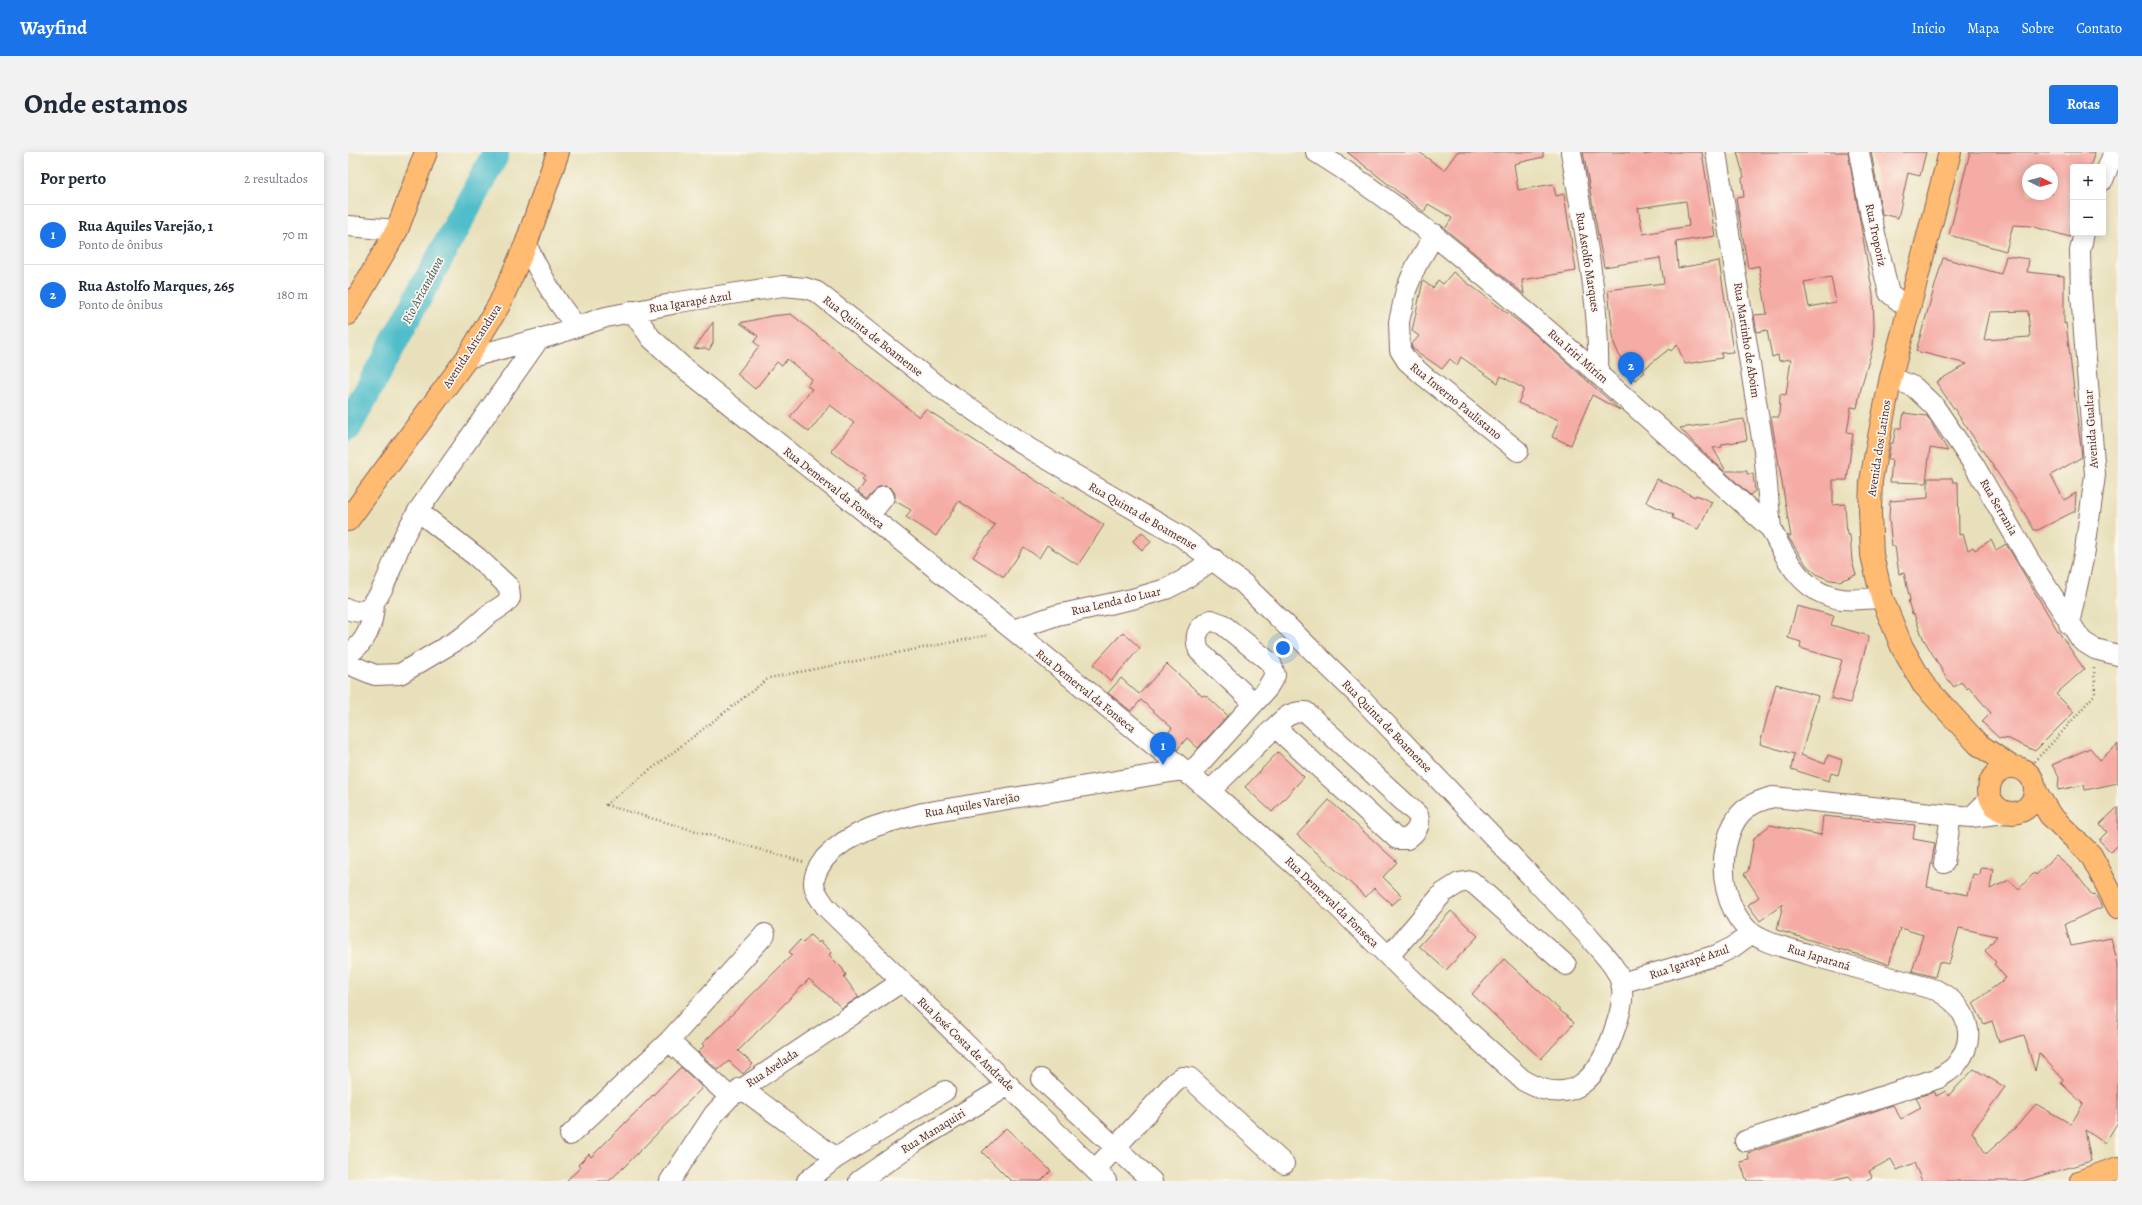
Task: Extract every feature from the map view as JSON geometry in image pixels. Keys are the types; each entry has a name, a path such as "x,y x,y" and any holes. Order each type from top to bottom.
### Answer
{"main road":[{"path":"348,314 397,230 426,152"},
{"name":"Avenida Aricanduva","path":"348,520 467,358 499,305 526,244 558,152"},
{"name":"Avenida dos Latinos","path":"1950,152 1891,377 1871,481 1870,510 1872,555 1882,598 1902,647 1923,684 1978,744 2017,768 2034,781 2035,790 2050,815 2091,855 2118,907"},
{"name":"Avenida dos Latinos","path":"1978,744 1989,792"},
{"path":"2017,768 1998,771 1989,792 1999,810 2013,813 2050,815"},
{"path":"2013,813 2031,804 2035,790"},
{"path":"2081,1181 2118,1168"}],"street":[{"name":"Rua Iriri Mirim","path":"1316,152 1392,202 1435,234 1598,372 1771,529 1787,560 1800,578 1818,592 1842,600 1882,598"},
{"name":"Rua Astolfo Marques","path":"1571,152 1595,294 1599,341 1598,372"},
{"name":"Rua Martinho de Aboim","path":"1716,152 1764,451 1771,529"},
{"name":"Rua Troporiz","path":"1859,152 1871,217 1890,293 1909,309"},
{"path":"2106,172 2114,152"},
{"path":"348,226 397,230"},
{"name":"Rua Inverno Paulistano","path":"1435,234 1416,266 1406,290 1399,322 1400,350 1407,361 1424,376 1518,451"},
{"name":"Avenida Gualtar","path":"2069,624 2085,550 2095,475 2081,294 2080,251 2083,236"},
{"path":"526,244 537,269 559,306 576,327"},
{"name":"Rua Igarapé Azul","path":"467,358 539,339 606,317 632,311 783,286 805,288"},
{"name":"Rua Quinta de Boamense","path":"805,288 817,292 935,384 1030,449 1164,526 1214,559 1266,605 1436,775 1588,936 1612,965 1621,983"},
{"name":"Rua Demerval da Fonseca","path":"632,311 651,338 675,361 1013,630 1210,791 1299,869 1427,994 1524,1081 1535,1087 1551,1092 1564,1092 1580,1087 1592,1076 1607,1053 1620,1013 1621,983"},
{"path":"348,609 354,612 366,610 374,600 385,582 402,539 418,511 539,339"},
{"name":"Rua Serrania","path":"1891,377 1914,387 1934,406 1974,465 2029,560 2069,624 2082,641 2095,649"},
{"path":"869,516 884,497"},
{"path":"348,664 375,675 400,674 464,636 488,615 505,604 510,598 509,587 496,574 418,511"},
{"name":"Rua Lenda do Luar","path":"1013,630 1056,615 1132,599 1166,589 1182,581 1214,559"},
{"path":"348,654 369,631 374,617 374,600"},
{"path":"2095,649 2118,655"},
{"path":"1186,772 1254,704"},
{"path":"1210,791 1288,714 1296,711 1306,712 1418,815 1420,822 1418,828 1407,839 1397,838 1275,727"},
{"name":"Rua Aquiles Varejão","path":"818,866 846,839 883,823 923,813 1186,772"},
{"path":"1944,863 1961,816 1989,792"},
{"name":"Rua Japaraná","path":"1745,1141 1939,1078 1956,1066 1964,1054 1968,1025 1961,1009 1949,997 1936,990 1786,947 1746,929 1729,900 1724,875 1724,857 1728,840 1738,816 1748,805 1773,797 1961,816 2013,813"},
{"name":"Rua José Costa de Andrade","path":"818,866 814,882 817,894 826,907 1100,1175"},
{"path":"1389,956 1443,893 1459,883 1471,881 1566,965"},
{"name":"Rua Igarapé Azul","path":"1621,983 1717,955 1733,947 1752,933"},
{"path":"570,1135 669,1041 765,934"},
{"name":"Rua Avelada","path":"670,1181 714,1114 736,1092 901,982"},
{"path":"669,1041 736,1092 836,1158"},
{"path":"1100,1175 1116,1147 1174,1083 1182,1077 1190,1078 1284,1164"},
{"path":"1041,1079 1152,1181"},
{"name":"Rua Manaquiri","path":"869,1178 915,1142 1009,1085"},
{"path":"807,1181 836,1158 946,1091"}],"path":[{"path":"818,866 605,805 770,678 1013,630"},
{"path":"2017,768 2047,750 2061,731 2095,694 2095,649"}],"building":[{"path":"1347,152 1419,152 1444,170 1457,152 1543,152 1543,157 1514,164 1518,190 1553,184 1556,196 1564,194 1576,271 1522,280 1524,294 1445,229 1452,218 1428,204 1424,212"},
{"path":"1583,152 1643,152 1644,155 1661,152 1702,152 1715,236 1676,242 1678,268 1719,261 1733,352 1721,353 1722,358 1685,364 1677,345 1671,351 1669,349 1643,370 1645,372 1635,380 1623,364 1614,343 1608,290 1664,283 1660,258 1604,267","holes":["1686,201 1689,226 1643,234 1638,208"]},
{"path":"1737,152 1848,152 1873,295 1874,327 1873,347 1862,384 1857,408 1851,407 1847,432 1853,433 1847,480 1833,480 1833,505 1845,504 1847,535 1850,535 1852,561 1856,575 1839,581 1830,580 1818,575 1807,566 1787,535 1791,537 1771,417 1779,417 1780,394 1786,395 1791,359 1779,361 1778,355 1772,357 1767,330 1757,332 1754,315 1767,314 1759,266 1748,268 1736,198 1744,197 1742,178 1744,177","holes":["1831,277 1836,302 1809,307 1804,282"]},
{"path":"1871,152 1926,152 1920,176 1908,173 1898,218 1882,214"},
{"path":"1970,152 2095,152 2091,164 2070,164 2070,237 2031,226 2013,225 2006,251 1949,235"},
{"path":"2006,256 2029,259 2027,272 2064,276 2064,324 2066,323 2082,457 2051,475 2064,500 2076,493 2075,511 2038,530 2034,530 2022,509 1936,382 1967,364 1916,351 1943,258 2001,274","holes":["2028,311 2030,337 1984,340 1990,312"]},
{"path":"1453,272 1535,334 1620,410 1592,395 1571,445 1552,437 1559,420 1518,403 1524,389 1501,376 1498,383 1461,357 1457,365 1450,359 1442,369 1413,349 1411,345 1419,336 1412,331 1423,281 1433,288 1438,280 1443,284"},
{"path":"791,314 919,417 926,409 1104,525 1078,565 1047,545 1039,558 1024,547 1004,577 973,557 995,525 959,501 936,536 906,517 911,510 895,501 895,493 891,488 885,486 879,487 867,499 858,492 865,482 862,480 865,477 831,451 854,423 830,405 809,432 790,417 812,389 807,386 812,379 787,359 782,366 777,362 755,389 737,374 759,346 754,342 758,336 740,323 771,316"},
{"path":"713,322 713,343 709,350 705,348 694,349"},
{"path":"1904,413 1927,416 1948,451 1930,448 1926,483 1890,482 1892,459 1888,459 1891,443 1893,443 1896,428 1901,428"},
{"path":"1744,419 1747,440 1722,444 1722,447 1713,448 1726,471 1747,471 1747,474 1753,474 1755,491 1750,495 1697,446 1680,428"},
{"path":"1928,478 1952,478 1953,482 1958,482 1959,535 1963,534 1968,550 1973,547 1975,550 1991,540 1996,550 2006,544 2058,631 2084,669 2056,694 2074,712 2035,751 2009,739 1999,738 1982,722 1991,713 1969,687 1967,689 1961,682 1954,687 1946,677 1923,638 1914,614 1912,614 1908,601 1910,600 1904,573 1899,574 1895,546 1892,546 1889,518 1890,501 1928,498"},
{"path":"1657,479 1695,497 1696,495 1712,502 1698,529 1672,518 1673,515 1646,502"},
{"path":"1142,532 1151,542 1142,550 1133,541"},
{"path":"1797,606 1834,616 1831,625 1869,636 1850,703 1831,698 1842,660 1800,648 1801,642 1788,638"},
{"path":"1123,632 1140,648 1111,681 1093,665"},
{"path":"1167,664 1202,696 1204,695 1209,698 1227,716 1198,748 1187,738 1177,750 1164,738 1172,728 1141,700 1131,711 1108,693 1121,678 1139,694"},
{"path":"1776,684 1818,696 1801,755 1825,764 1828,755 1842,760 1838,775 1831,773 1829,781 1791,769 1794,754 1760,744"},
{"path":"2118,744 2118,783 2085,790 2084,785 2058,790 2059,777 2052,765 2090,748 2100,760"},
{"path":"1278,752 1304,777 1272,812 1245,787"},
{"path":"1329,800 1397,862 1383,877 1402,896 1392,905 1374,888 1366,897 1297,835"},
{"path":"2118,807 2118,845 2111,852 2099,840 2107,832 2100,824"},
{"path":"1823,816 1915,825 1913,839 1935,843 1927,887 1968,895 1973,874 1980,875 1981,868 1993,869 1990,889 2009,880 2019,889 2034,873 2036,875 2056,856 2074,871 2092,895 2095,894 2102,907 2065,924 2071,946 2111,938 2118,964 2118,1122 2105,1143 2085,1130 2091,1161 2023,1181 1922,1181 1914,1163 1897,1170 1891,1159 1869,1171 1872,1177 1865,1181 1853,1181 1849,1176 1827,1181 1747,1181 1740,1162 1749,1160 1748,1153 1893,1105 1901,1119 1921,1108 1916,1097 1935,1092 1936,1096 1946,1091 1948,1096 1974,1069 2005,1087 1972,1132 1986,1154 2016,1127 2036,1104 2071,1124 2083,1104 2061,1083 2063,1079 2039,1053 2035,1071 2024,1035 1999,1042 1992,1021 1984,1024 1973,1003 2006,978 1994,964 1996,962 1985,951 1997,936 1959,928 1949,964 1939,962 1935,977 1912,971 1923,935 1900,928 1889,964 1777,930 1783,904 1760,921 1748,905 1759,897 1744,874 1748,871 1754,838 1770,825 1821,835"},
{"path":"1451,911 1478,936 1446,970 1419,946"},
{"path":"810,935 819,943 820,941 832,952 829,955 842,968 846,975 844,977 859,997 842,1008 809,979 738,1051 753,1064 743,1074 729,1061 718,1070 698,1052 704,1046 702,1044 792,955 789,952 800,940 803,943"},
{"path":"1504,959 1574,1023 1541,1059 1472,994"},
{"path":"681,1067 701,1086 701,1089 625,1166 609,1181 566,1181 580,1168 578,1165 589,1154 591,1157"},
{"path":"1006,1128 1051,1171 1041,1181 1011,1181 982,1152"}],"waterway":[{"name":"Rio Aricanduva","path":"348,427 494,157 495,152"}],"place":[{"name":"Rua Astolfo Marques, 265","path":"1631,385"},
{"name":"Rua Aquiles Varejão, 1","path":"1163,765"}]}
